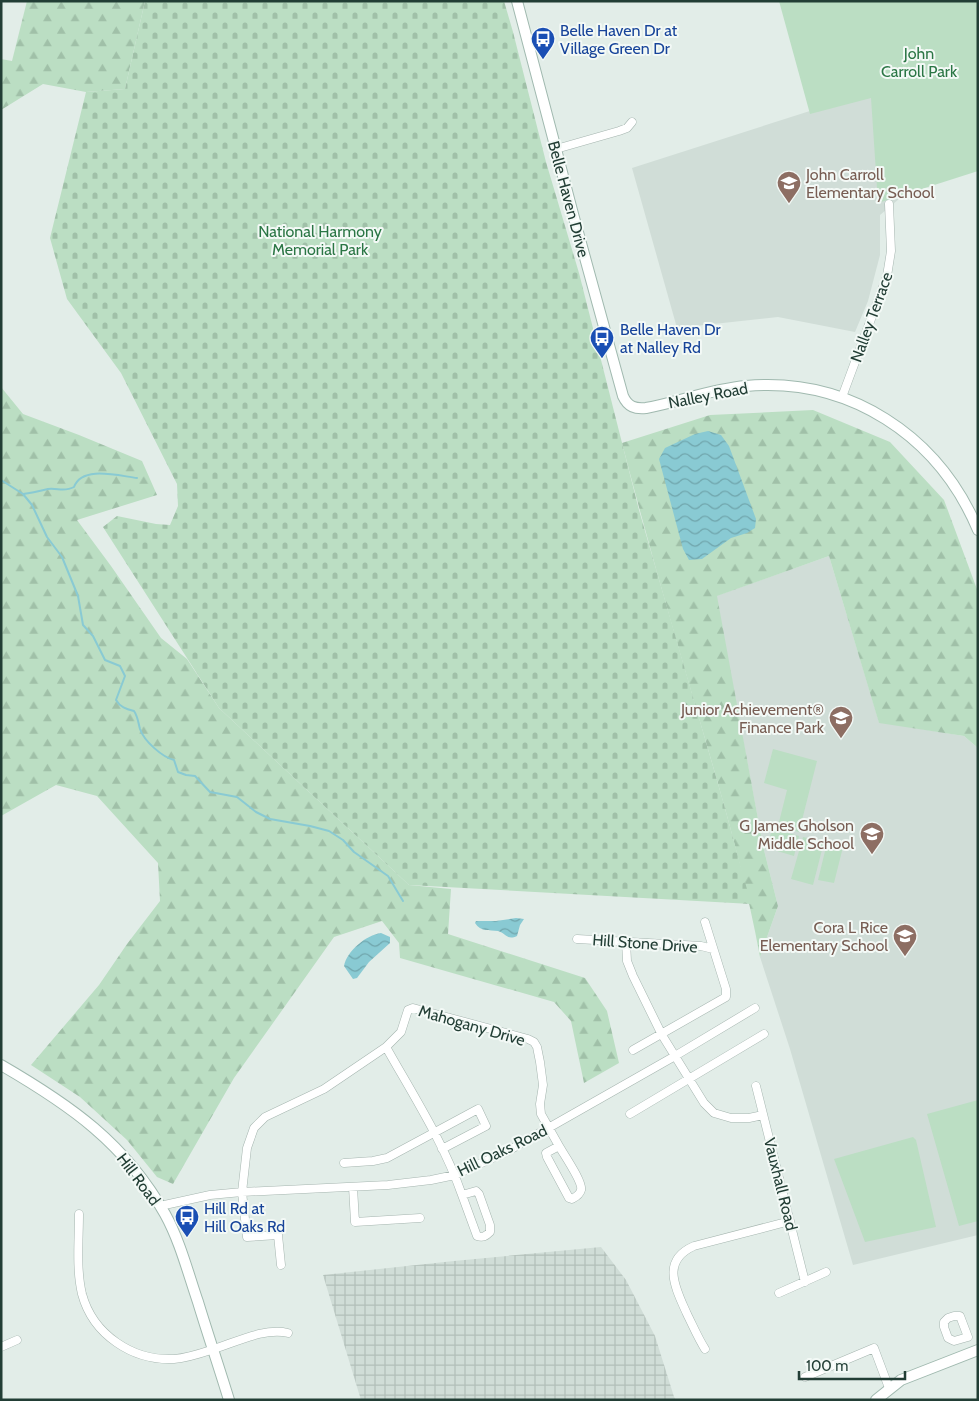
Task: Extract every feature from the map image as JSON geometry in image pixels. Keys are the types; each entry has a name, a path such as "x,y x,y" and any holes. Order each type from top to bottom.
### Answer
{"street":[{"name":"Belle Haven Drive","path":"517,1 623,396"},
{"path":"556,148 628,128 632,122"},
{"name":"Nalley Terrace","path":"842,398 887,276 891,251 889,204"},
{"name":"Nalley Road","path":"623,396 630,406 640,409 724,389 747,386 794,386 842,398 875,412 902,429 914,440 950,480 968,506 978,530"},
{"path":"633,1050 726,997 726,989 706,922"},
{"name":"Hill Stone Drive","path":"577,939 701,946 713,949"},
{"path":"626,942 629,967 662,1035 704,1103 719,1115 741,1119 763,1115"},
{"name":"Mahogany Drive","path":"281,1265 278,1235 247,1236 242,1192 250,1134 259,1122 281,1109 324,1089 386,1047 399,1035 408,1010 413,1008 528,1039 535,1044 543,1085 540,1111 542,1118 549,1127"},
{"name":"Hill Oaks Road","path":"160,1206 210,1195 410,1183 455,1174 506,1152 676,1056 755,1008"},
{"path":"630,1114 690,1080 764,1034"},
{"path":"386,1047 455,1174 462,1195 477,1236 486,1236 490,1232 490,1225 479,1194 476,1191 462,1195"},
{"name":"Hill Road","path":"1,1065 74,1111 101,1134 126,1159 160,1206 179,1245 229,1400"},
{"name":"Vauxhall Road","path":"756,1086 805,1282"},
{"path":"344,1163 382,1160 478,1109 486,1126 442,1149"},
{"path":"549,1127 580,1183 581,1190 577,1197 572,1199 569,1198 546,1154 559,1146"},
{"path":"353,1187 355,1222 420,1218"},
{"path":"79,1214 79,1267 82,1295 90,1313 107,1335 130,1350 158,1359 181,1358 268,1332 288,1333"},
{"path":"705,1349 674,1286 673,1268 678,1258 694,1246 790,1221"},
{"path":"779,1293 826,1272"},
{"path":"876,1400 901,1380 976,1351 968,1336"},
{"path":"1,1347 17,1340"},
{"path":"805,1377 874,1348 889,1388"}],"shaded area":[{"path":"928,30 903,127 899,199 880,215 880,255 868,301 855,332 778,317 677,328 632,168 813,110"},
{"path":"829,556 879,722 964,736 978,748 978,1235 853,1265 790,1049 760,957 778,906 763,846 716,596"},
{"path":"601,1247 626,1280 655,1336 675,1400 361,1400 323,1275"}],"green space":[{"path":"27,1 145,1 125,89 86,92 43,84 1,110 1,59 12,61"},
{"name":"National Harmony Memorial Park","path":"145,1 504,1 546,162 579,273 639,510 751,904 409,885 219,708 103,527 117,516 170,525 178,506 177,484 121,373 67,299 50,238 86,92 125,89"},
{"name":"John Carroll Park","path":"779,1 978,1 978,171 878,203 871,98 810,114"},
{"path":"1,387 23,414 142,461 157,495 77,520 161,638 187,659 219,708 409,885 451,889 448,934 585,978 607,1011 619,1063 584,1083 571,1021 554,1002 400,958 399,943 382,921 334,937 234,1078 173,1184 157,1177 127,1140 80,1097 31,1065 99,985 160,901 158,863 97,796 56,785 1,816"},
{"path":"813,410 890,442 944,500 978,592 978,748 964,736 879,723 829,556 717,596 763,846 778,906 760,957 742,872 727,816 661,588 622,443 710,415"},
{"path":"773,749 817,761 799,832 778,826 787,790 764,783"},
{"path":"772,829 799,836 794,856 767,848"},
{"path":"803,837 824,842 813,885 791,879"},
{"path":"827,843 843,847 834,883 818,880"},
{"path":"978,1100 978,1221 959,1226 927,1114"},
{"path":"913,1137 916,1140 936,1227 865,1242 834,1159"}],"water":[{"path":"708,431 721,435 729,446 756,519 755,528 747,533 731,538 702,559 689,560 683,549 659,459 665,448 695,434"},
{"path":"524,919 517,936 511,938 498,931 483,929 475,923 476,921"},
{"path":"381,933 390,937 390,943 369,962 357,978 353,979 344,966 349,955 363,940"}],"waterway":[{"path":"23,494 48,489 64,490 74,487 78,480 93,474 111,474 137,478"},
{"path":"1,480 23,494 32,505 47,537 62,557 78,596 83,625 93,636 105,660 120,666 125,676 116,700 119,704 134,711 142,734 149,743 164,756 174,760 178,772 195,776 210,792 237,797 256,812 270,819 329,831 343,840 354,852 388,876 403,901"}],"place":[{"name":"Belle Haven Dr at Village Green Dr","path":"543,60"},
{"name":"John Carroll Elementary School","path":"789,204"},
{"name":"Belle Haven Dr at Nalley Rd","path":"602,359"},
{"name":"Junior Achievement® Finance Park","path":"841,739"},
{"name":"G James Gholson Middle School","path":"872,855"},
{"name":"Cora L Rice Elementary School","path":"905,957"},
{"name":"Hill Rd at Hill Oaks Rd","path":"187,1238"}]}
